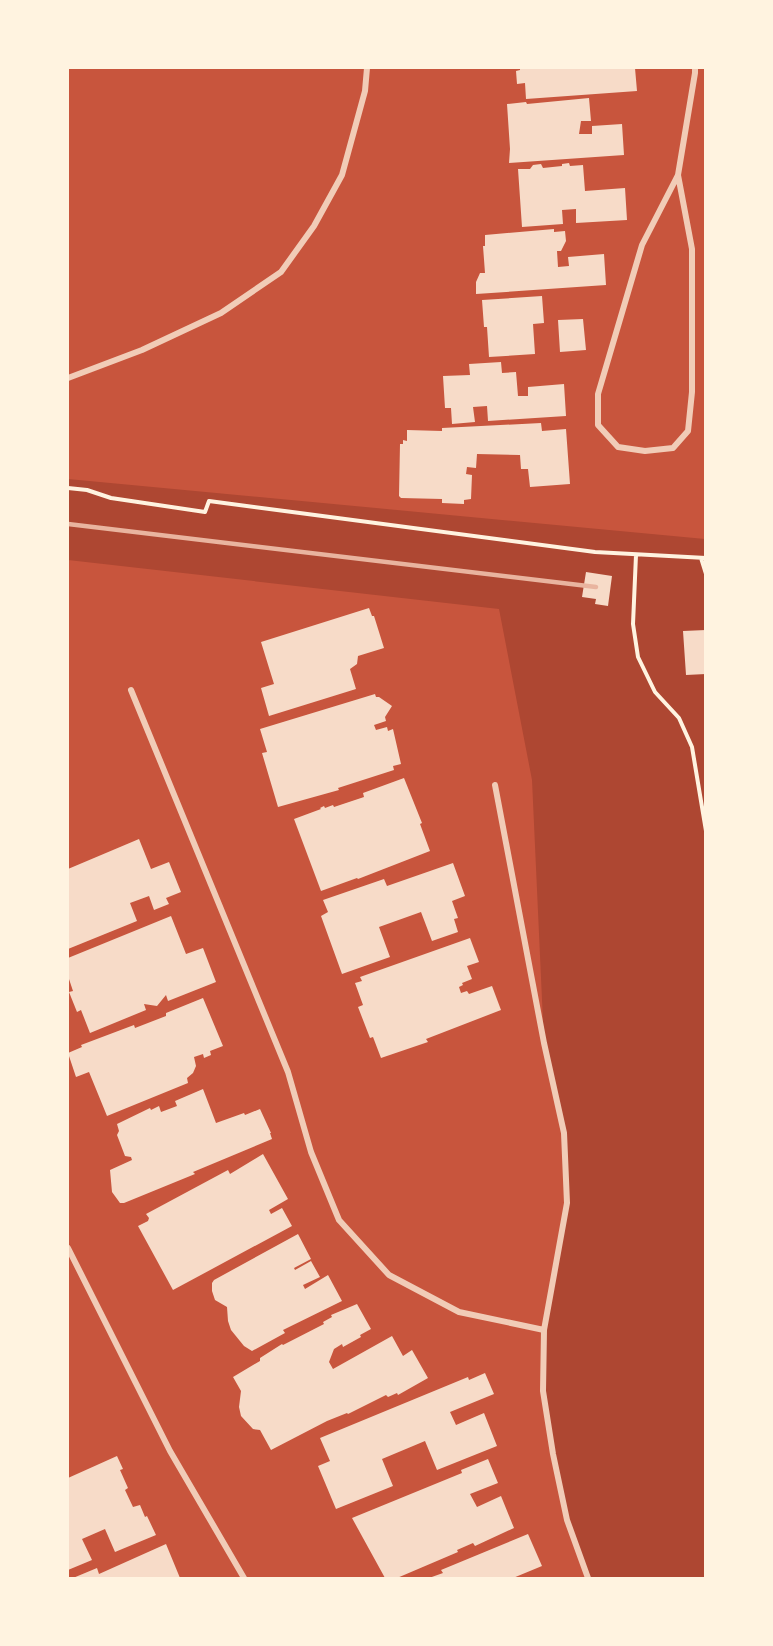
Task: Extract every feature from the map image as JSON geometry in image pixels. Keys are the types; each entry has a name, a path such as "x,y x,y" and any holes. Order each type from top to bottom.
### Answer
{"street":[{"path":"68,378 142,350 221,313 280,272 314,226 342,175 365,91 367,68"},
{"path":"678,175 692,249 692,392 688,431 673,448 645,451 618,447 598,425 598,394 642,245 678,175 694,68"},
{"path":"131,690 288,1072 311,1152 339,1220 389,1275 459,1312 544,1330"},
{"path":"495,785 544,1043 564,1133 567,1203 544,1330 543,1390 567,1520 588,1578"},
{"path":"68,1248 170,1451 244,1578"}],"path":[{"path":"68,488 87,490 111,498 205,512 209,501 595,552 703,558 705,574"},
{"path":"636,555 633,624 638,657 655,692 680,718 692,747 705,831"}],"shaded area":[{"path":"68,479 705,539 705,1578 588,1578 567,1520 543,1391 544,1330 567,1203 564,1133 544,1043 532,780 499,609 68,560"}],"building":[{"path":"520,68 635,68 637,91 526,99 525,83 517,84 516,71"},
{"path":"589,98 591,121 581,121 579,134 592,134 592,126 622,124 624,155 509,163 507,104"},
{"path":"569,163 570,166 583,165 585,191 625,188 627,220 576,223 576,209 562,210 563,224 522,227 518,169 530,169 533,165 541,164 543,168"},
{"path":"554,229 554,232 565,231 566,241 561,251 557,251 558,267 569,266 568,257 604,254 606,285 476,294 476,282 480,273 485,273 483,246 485,246 485,235"},
{"path":"542,296 544,323 533,324 535,354 489,357 482,300"},
{"path":"583,319 586,350 560,352 558,320"},
{"path":"501,362 502,373 516,372 518,396 528,396 528,387 564,384 566,416 488,421 487,406 473,407 475,422 452,424 451,408 445,408 443,376 470,375 469,364"},
{"path":"541,423 542,431 566,429 570,484 530,487 528,469 521,469 520,455 477,454 476,468 467,467 466,474 472,475 471,499 464,500 464,504 442,503 442,499 401,498 399,496 400,444 403,444 403,440 407,441 407,430 442,431 442,428"},
{"path":"586,572 612,576 608,606 595,604 596,599 582,597"},
{"path":"369,608 374,616 384,648 358,656 357,664 350,669 356,689 269,716 261,688 274,684 261,642"},
{"path":"706,630 706,674 686,675 683,631"},
{"path":"375,694 376,697 392,706 385,717 386,721 374,725 376,730 387,727 388,731 393,729 401,764 393,766 394,770 338,788 339,790 278,807 262,753 267,752 260,729"},
{"path":"404,778 422,823 420,824 430,851 321,891 294,819 324,806 325,808 333,805 334,807 364,797 363,793"},
{"path":"139,839 151,869 169,862 181,892 166,898 169,904 154,910 149,896 130,903 137,921 68,949 68,869"},
{"path":"453,863 465,896 452,901 458,918 454,919 458,932 432,941 421,912 379,927 390,957 342,974 321,916 328,912 323,900 384,879 387,886"},
{"path":"171,916 186,954 203,948 216,982 168,1001 166,995 157,1006 144,1004 146,1010 90,1033 81,1010 77,1012 69,992 73,991 68,976 68,958"},
{"path":"470,938 479,962 467,966 472,979 462,983 463,985 459,987 461,993 467,991 469,994 492,986 501,1010 426,1039 428,1042 381,1058 373,1037 370,1038 358,1007 363,1005 355,983 362,981 360,977"},
{"path":"203,998 223,1046 210,1051 211,1055 204,1058 203,1054 194,1057 196,1066 187,1078 188,1083 107,1116 89,1072 76,1077 68,1053 82,1047 81,1045 134,1025 135,1028 166,1016 166,1013"},
{"path":"203,1089 216,1123 260,1109 272,1139 193,1172 195,1174 120,1203 112,1192 110,1170 132,1160 131,1157 125,1156 117,1135 119,1131 117,1124 150,1108 151,1110 159,1106 161,1112 177,1106 175,1101"},
{"path":"263,1154 288,1199 269,1210 271,1214 282,1208 292,1226 173,1290 138,1226 148,1221 146,1214 228,1170 230,1174"},
{"path":"298,1234 311,1259 294,1268 295,1270 311,1261 320,1277 303,1285 305,1289 328,1275 342,1301 283,1330 285,1333 252,1351 244,1346 231,1330 227,1307 215,1300 212,1283"},
{"path":"357,1304 371,1329 343,1347 342,1344 334,1349 329,1362 333,1369 392,1336 403,1356 412,1350 428,1378 398,1395 397,1393 388,1397 386,1395 348,1414 327,1421 271,1450 260,1430 253,1429 241,1416 239,1407 241,1391 233,1377 260,1361 260,1358 282,1344 324,1324 323,1322 332,1317 331,1315"},
{"path":"485,1373 494,1394 450,1412 456,1425 484,1413 497,1446 437,1470 425,1441 382,1459 393,1486 336,1509 318,1466 330,1461 320,1438 468,1377 469,1380"},
{"path":"117,1456 128,1488 125,1490 133,1507 140,1505 156,1535 115,1552 105,1529 82,1539 92,1560 68,1570 68,1478"},
{"path":"488,1459 498,1483 470,1494 477,1507 501,1496 514,1528 475,1546 473,1543 457,1550 458,1552 397,1578 385,1578 352,1518 462,1473 461,1470"},
{"path":"528,1534 542,1566 513,1578 429,1578 443,1573 441,1570"},
{"path":"166,1544 180,1578 73,1578 97,1568 99,1574"}],"railway":[{"path":"68,524 596,587"}]}
